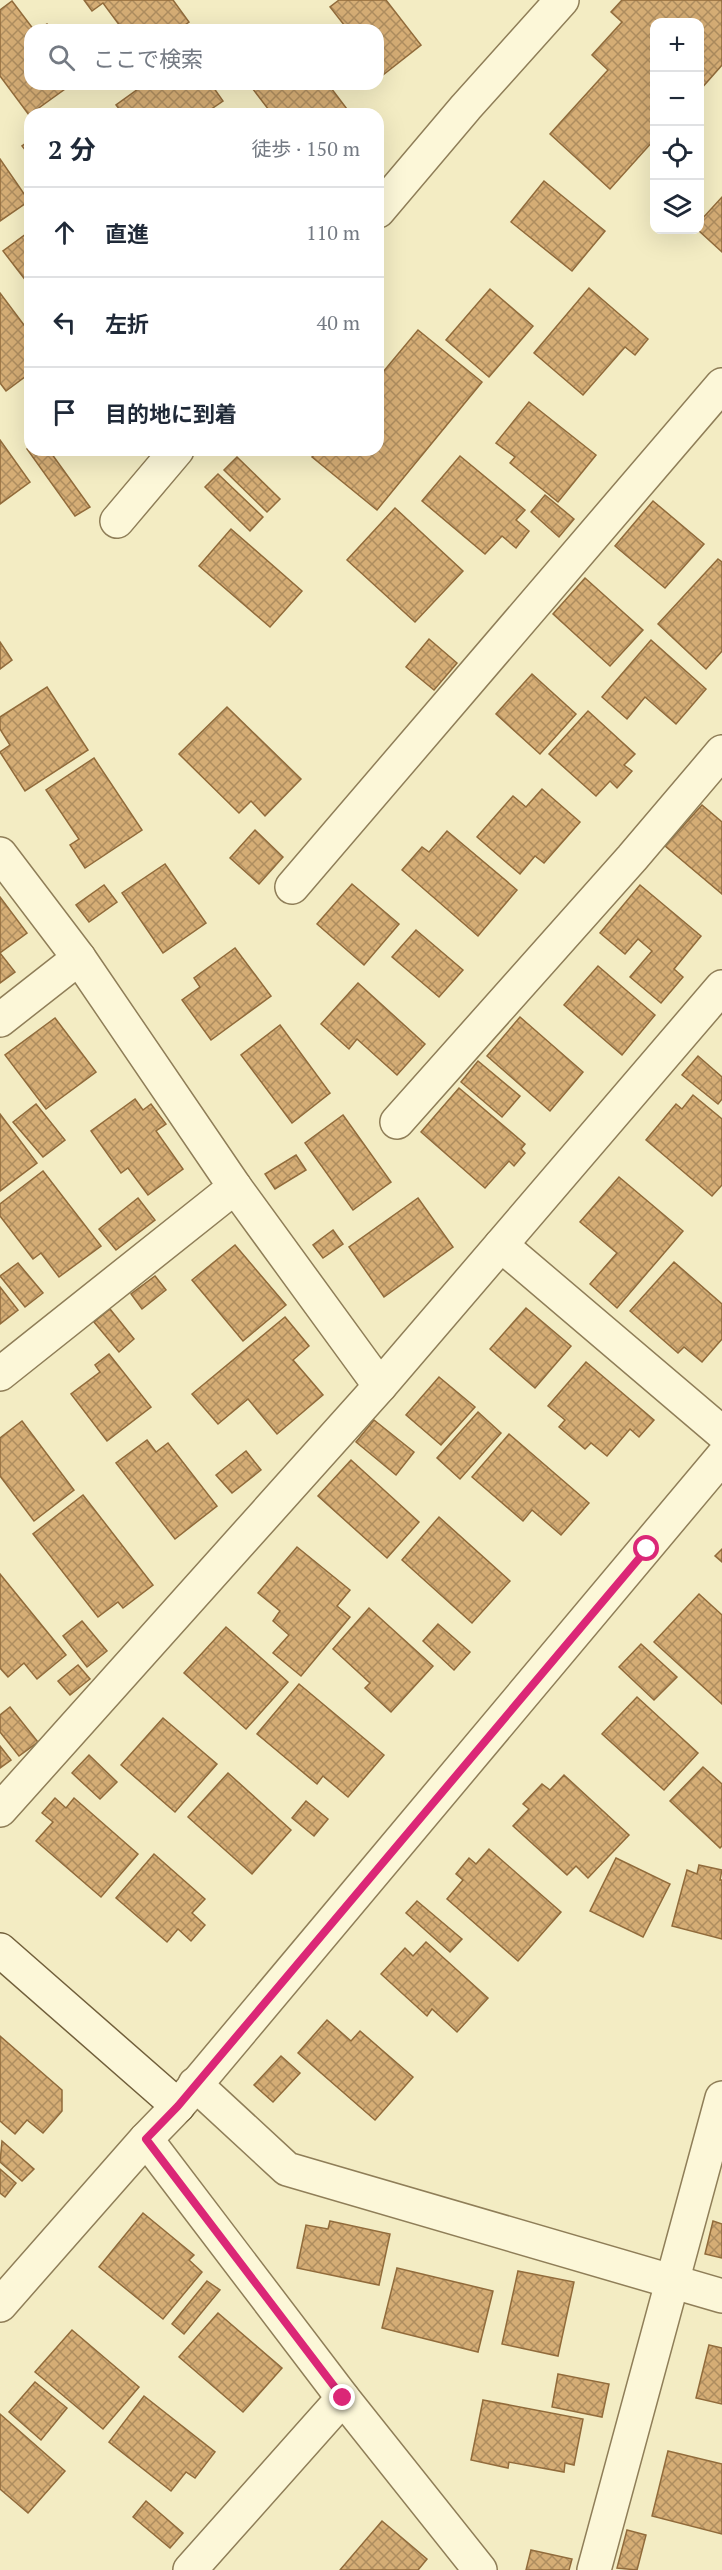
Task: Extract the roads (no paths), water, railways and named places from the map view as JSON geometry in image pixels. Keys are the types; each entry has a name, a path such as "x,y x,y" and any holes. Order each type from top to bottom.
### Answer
{"street":[{"path":"384,204 466,107 562,0"},
{"path":"292,887 722,385"},
{"path":"117,521 172,456"},
{"path":"398,1122 632,858 722,752"},
{"path":"0,854 79,958 235,1187 380,1386"},
{"path":"0,1020 79,958"},
{"path":"0,1810 380,1386 722,987"},
{"path":"0,1374 235,1187"},
{"path":"501,1245 722,1433"},
{"path":"0,2305 187,2095 722,1457"},
{"path":"0,1950 187,2095 287,2169 722,2296"},
{"path":"594,2570 722,2098"},
{"path":"146,2139 343,2398 480,2570"},
{"path":"190,2570 343,2398"}]}
